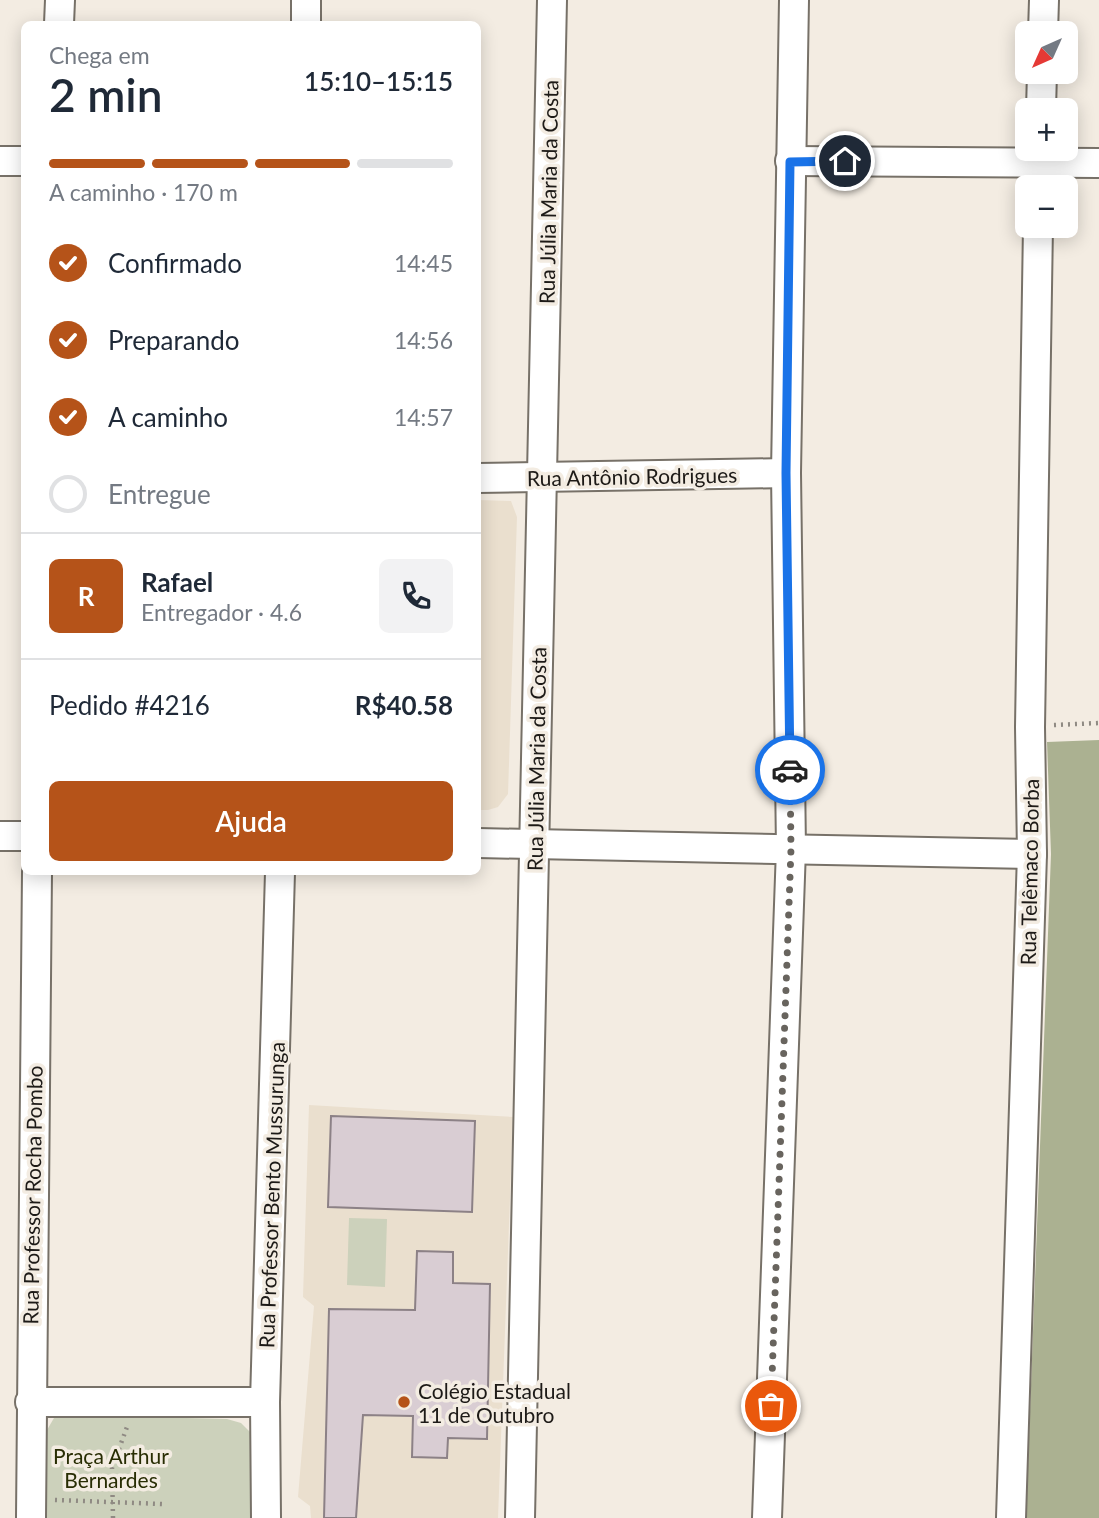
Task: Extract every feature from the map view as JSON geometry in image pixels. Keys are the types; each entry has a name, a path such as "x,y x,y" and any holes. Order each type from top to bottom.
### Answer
{"street":[{"path":"59,21 60,0"},
{"path":"306,0 306,21"},
{"name":"Rua Júlia Maria da Costa","path":"520,1518 552,0"},
{"path":"767,1518 791,849 786,473 794,0"},
{"path":"1043,21 1044,0"},
{"path":"0,161 21,162"},
{"path":"790,162 1039,166 1099,163"},
{"name":"Rua Telêmaco Borba","path":"1011,1518 1032,855 1030,727 1038,238"},
{"name":"Rua Antônio Rodrigues","path":"481,478 786,473"},
{"path":"0,836 21,836"},
{"path":"481,843 1032,855"},
{"name":"Rua Professor Rocha Pombo","path":"37,875 30,1402 39,1509"},
{"name":"Rua Professor Bento Mussurunga","path":"266,1518 265,1402 280,875"},
{"path":"30,1402 265,1402"}],"path":[{"path":"1030,727 1099,723"},
{"path":"113,1518 112,1468 136,1401"},
{"path":"39,1509 113,1502 163,1504"}],"shaded area":[{"path":"481,500 511,501 517,517 508,794 498,807 481,810"},
{"name":"Colégio Estadual 11 de Outubro","path":"309,1105 513,1117 498,1518 311,1518 310,1506 298,1497 314,1306 303,1297"}],"green space":[{"path":"1099,740 1099,1518 1026,1518 1051,854 1047,742"},
{"path":"349,1218 387,1219 385,1287 347,1285"},
{"name":"Praça Arthur Bernardes","path":"65,1415 227,1419 241,1423 250,1432 251,1518 47,1518 47,1430 54,1418"}],"building":[{"path":"331,1116 475,1121 472,1212 328,1207"},
{"path":"417,1251 453,1252 453,1283 490,1284 487,1439 448,1438 447,1458 412,1457 413,1416 363,1415 356,1518 324,1518 329,1309 415,1310"}],"way so far":[{"path":"771,1406 791,849 790,770"}],"place":[{"name":"Colégio Estadual 11 de Outubro","path":"404,1402"}],"route":[{"path":"790,770 786,473 790,162 845,161"}]}
